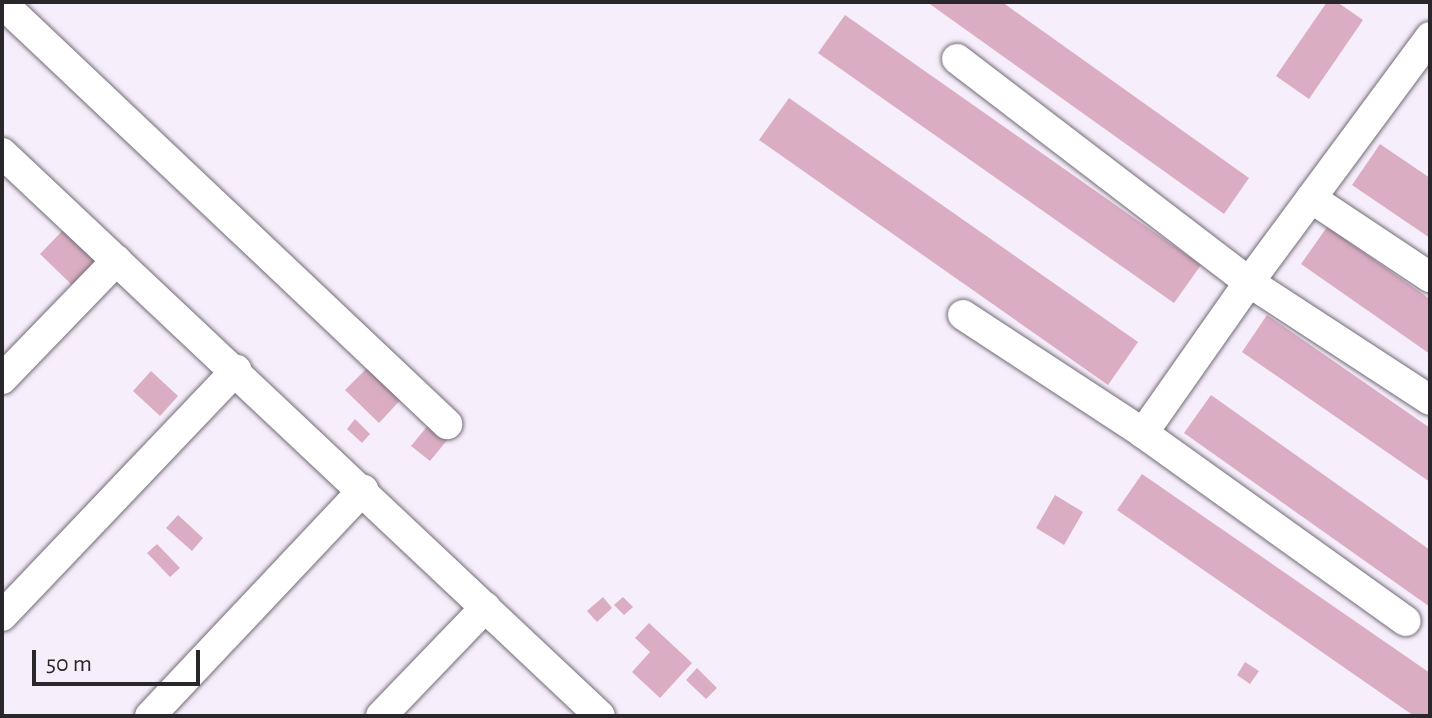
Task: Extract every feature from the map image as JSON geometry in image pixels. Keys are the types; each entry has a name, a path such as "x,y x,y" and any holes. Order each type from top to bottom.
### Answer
{"street":[{"path":"2,3 447,424"},
{"path":"1143,433 1249,282 1430,37"},
{"path":"957,59 1249,282 1430,400"},
{"path":"2,153 236,370 600,716"},
{"path":"1311,198 1430,277"},
{"path":"2,379 117,260"},
{"path":"963,315 1143,433 1406,621"},
{"path":"2,616 236,370"},
{"path":"150,716 363,490"},
{"path":"381,716 486,607"}],"building":[{"path":"927,2 1002,2 1249,178 1224,214"},
{"path":"1327,2 1337,2 1363,20 1309,99 1276,76"},
{"path":"845,15 1201,265 1174,303 818,53"},
{"path":"789,98 1138,342 1108,385 759,140"},
{"path":"1380,144 1430,178 1430,238 1352,185"},
{"path":"1327,227 1430,299 1430,354 1301,264"},
{"path":"65,228 97,260 72,285 40,254"},
{"path":"1267,315 1430,428 1430,482 1242,352"},
{"path":"373,362 406,394 379,423 345,390"},
{"path":"151,371 178,396 160,416 133,391"},
{"path":"1211,395 1430,550 1430,607 1184,433"},
{"path":"434,418 453,433 430,461 411,446"},
{"path":"355,419 370,434 362,443 347,429"},
{"path":"1142,474 1430,673 1430,716 1414,716 1117,510"},
{"path":"1055,495 1083,512 1064,545 1036,528"},
{"path":"178,515 203,538 192,551 166,528"},
{"path":"157,544 180,568 170,577 147,553"},
{"path":"603,597 612,608 597,622 587,611"},
{"path":"623,597 633,607 624,615 614,605"},
{"path":"649,623 692,663 660,698 632,672 650,652 635,638"},
{"path":"1245,662 1259,671 1250,684 1237,675"},
{"path":"697,668 717,688 706,699 686,680"}]}
